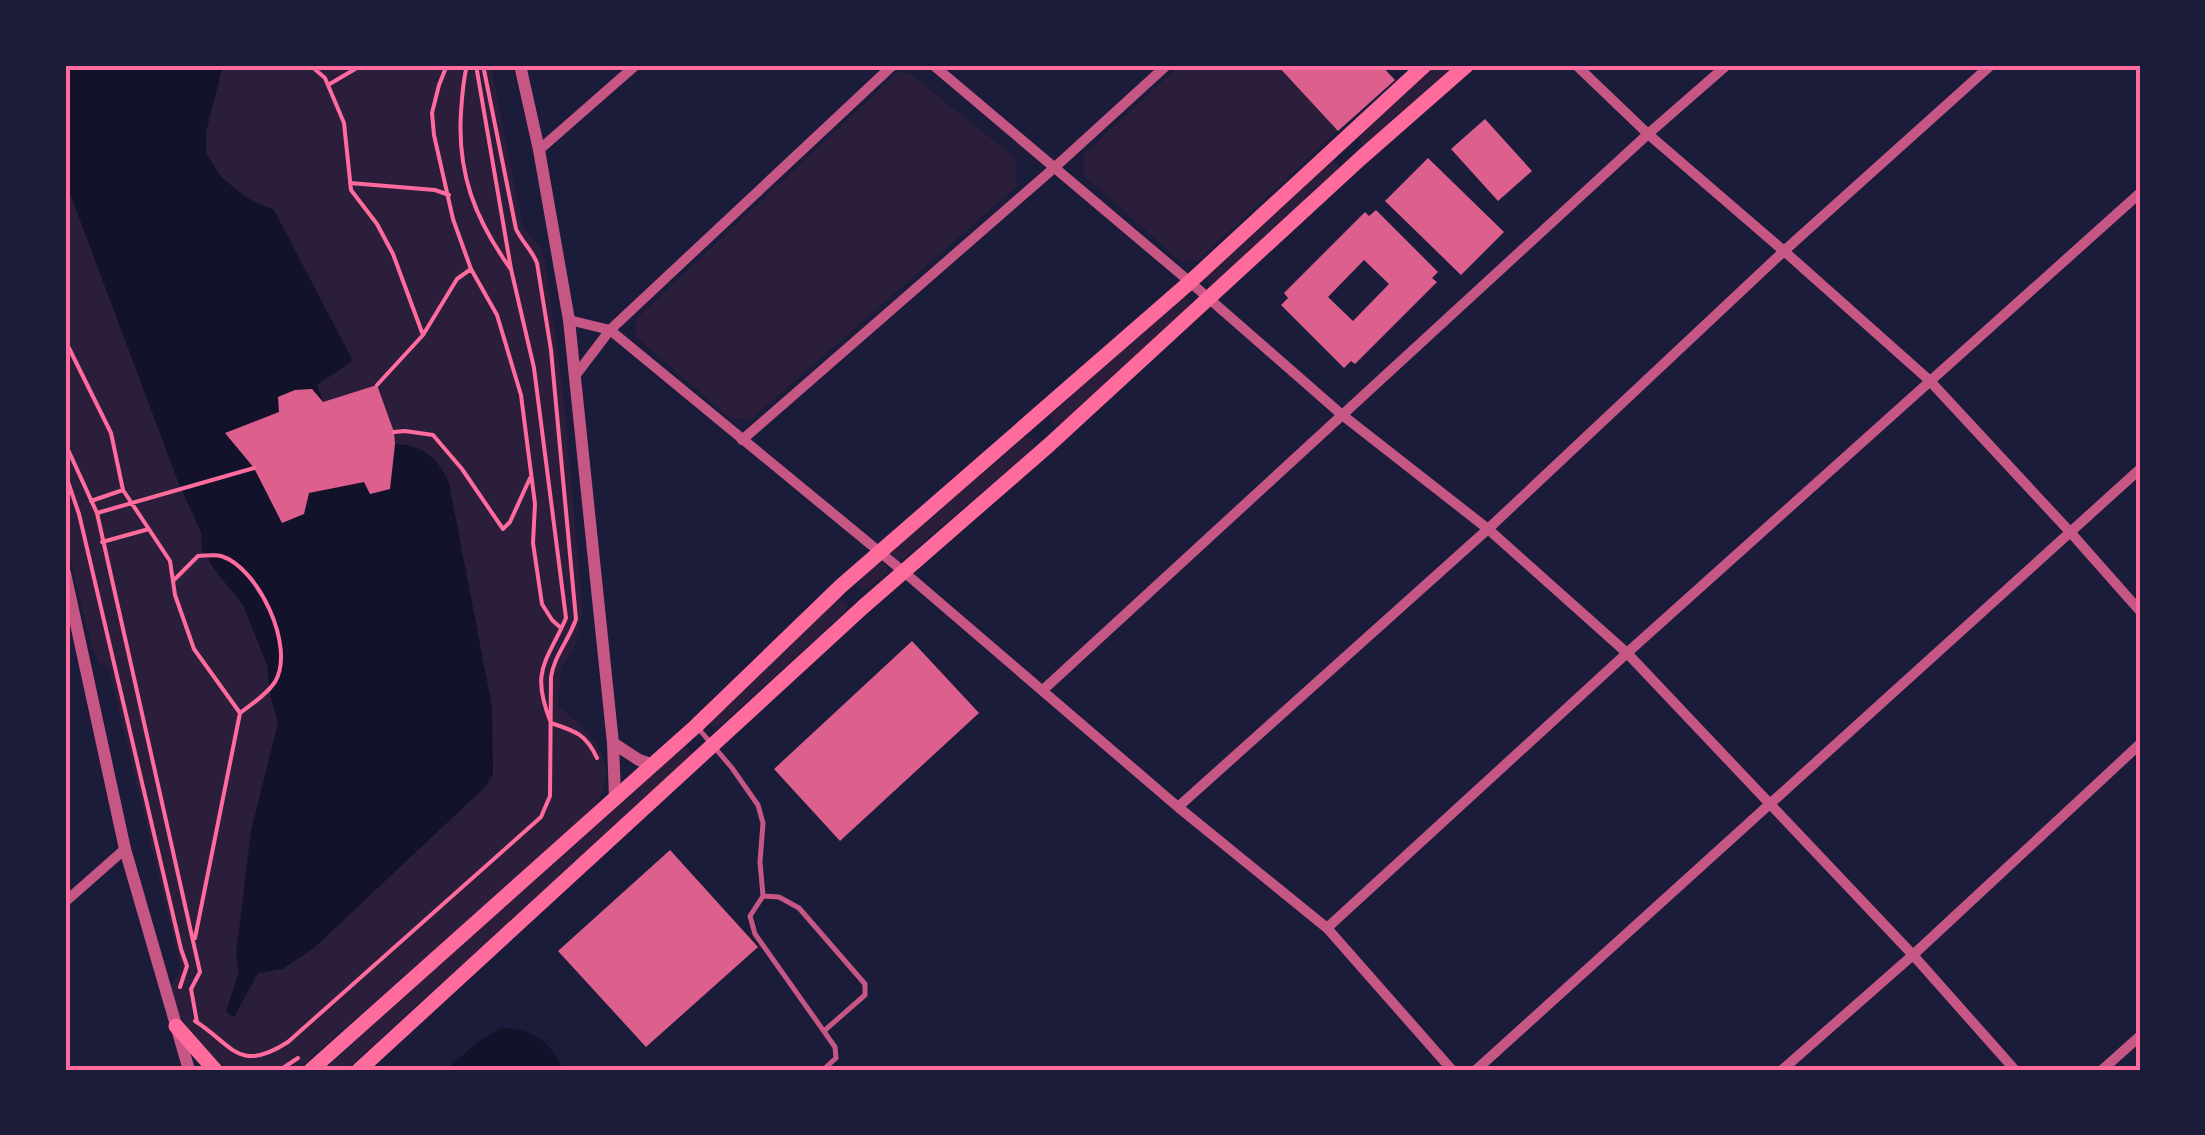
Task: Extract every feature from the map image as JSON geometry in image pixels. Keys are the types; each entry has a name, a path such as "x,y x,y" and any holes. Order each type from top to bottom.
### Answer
{"main road":[{"path":"304,1064 696,726 841,586 1190,282 1425,65"},
{"path":"359,1070 863,608 1468,65"},
{"path":"1344,140 1362,158"},
{"path":"1030,423 1049,445"},
{"path":"841,586 863,608"},
{"path":"176,1026 216,1070"}],"street":[{"path":"520,65 569,320 613,743 615,797"},
{"path":"539,150 636,65"},
{"path":"574,377 610,330 893,65"},
{"path":"933,65 1342,414 1488,529 1627,653 1913,955 2015,1070"},
{"path":"742,440 1167,65"},
{"path":"1576,65 1648,134 1929,380 2140,611"},
{"path":"1043,690 1727,65"},
{"path":"1178,806 1488,529 1784,251 1992,65"},
{"path":"1327,928 1929,380 2140,194"},
{"path":"569,320 610,330 1327,928 1452,1070"},
{"path":"1476,1070 2140,469"},
{"path":"65,573 125,849 189,1070"},
{"path":"613,743 652,764"},
{"path":"1782,1070 1913,955 2140,744"},
{"path":"65,902 125,849"},
{"path":"2102,1070 2140,1036"}],"lane":[{"path":"696,726 758,805 763,824 763,896 750,916 755,934 836,1052 836,1058 824,1070"},
{"path":"763,896 778,897 799,908 864,984 865,995 824,1031"}],"path":[{"path":"310,65 325,78 344,123 351,190 377,224 393,254 422,335"},
{"path":"328,85 362,65"},
{"path":"447,65 432,113 434,134 453,219 471,269 498,315 521,395 535,504 533,542 542,604 562,628"},
{"path":"467,65 459,139 462,162 482,224 511,269"},
{"path":"480,65 511,269 534,368 566,618 543,662 541,674 540,686 550,723"},
{"path":"198,1026 204,1026 226,1047 245,1056 270,1054 541,817 550,796 553,661 565,646 576,620 560,444 537,264 516,229 480,65"},
{"path":"350,183 435,190 449,195"},
{"path":"376,385 422,335 457,279 471,269"},
{"path":"65,340 111,433 123,490 170,561 175,595 194,649 240,713"},
{"path":"394,432 433,435 504,529 530,478"},
{"path":"65,443 97,513 200,972 191,989 198,1026"},
{"path":"97,513 254,468"},
{"path":"65,473 79,514 187,966 180,988 182,998"},
{"path":"91,501 123,490"},
{"path":"102,542 149,529"},
{"path":"173,581 198,556 220,555 243,568 270,612 281,660 276,680 262,698 240,713 194,943"},
{"path":"550,723 582,735 589,742 600,771"},
{"path":"191,1016 198,1026"},
{"path":"280,1070 304,1064"}],"shaded area":[{"path":"65,65 491,65 523,227 543,250 563,391 583,611 574,648 561,669 558,706 584,729 601,753 605,780 601,795 591,812 293,1070 222,1070 179,1019 170,986 180,965 109,669 99,663 92,648 65,539"},
{"path":"65,65 223,65 206,132 206,153 221,177 247,198 274,210 353,361 317,385 323,402 312,389 295,390 278,397 279,412 226,434 254,468 283,522 304,514 309,493 364,482 370,493 389,489 395,444 421,450 435,460 449,483 492,707 493,774 485,787 314,948 283,969 258,973 234,1017 226,1012 239,971 236,955 251,831 278,723 267,665 243,605 202,550 201,532 179,484 65,180"},
{"path":"1180,65 1277,65 1338,131 1197,261 1180,261 1083,174 1084,154"},
{"path":"1435,65 1455,65 1368,145 1363,145 1359,133"},
{"path":"898,72 910,74 1016,158 1017,186 750,420 730,418 636,337 635,320"},
{"path":"1329,159 1339,169 1211,286 1207,274"},
{"path":"1181,297 1191,301 1190,307 1062,424 1055,425 1050,420 1052,414"},
{"path":"1025,437 1031,438 1033,449 903,559 898,560 891,553 894,548"},
{"path":"883,563 887,573 869,588 857,585 868,571"},
{"path":"837,599 847,605 846,611 720,726 714,728 708,722"},
{"path":"685,744 690,757 346,1070 324,1070 679,745"},
{"path":"500,1028 539,1038 563,1070 446,1070"}],"building":[{"path":"1277,65 1381,65 1395,80 1338,131"},
{"path":"1485,119 1532,171 1498,201 1451,149"},
{"path":"1428,158 1504,232 1461,275 1385,201"},
{"path":"1376,210 1438,272 1432,278 1437,282 1355,364 1351,361 1344,368 1281,305 1288,298 1284,293 1365,212 1369,216","holes":["1364,260 1389,284 1353,321 1328,297"]},
{"path":"377,385 394,432 390,489 370,494 364,482 309,493 304,514 282,523 254,468 225,433 279,412 278,397 295,390 312,389 323,402"},
{"path":"912,641 979,713 840,841 774,769"},
{"path":"670,850 758,947 646,1047 558,951"}]}
